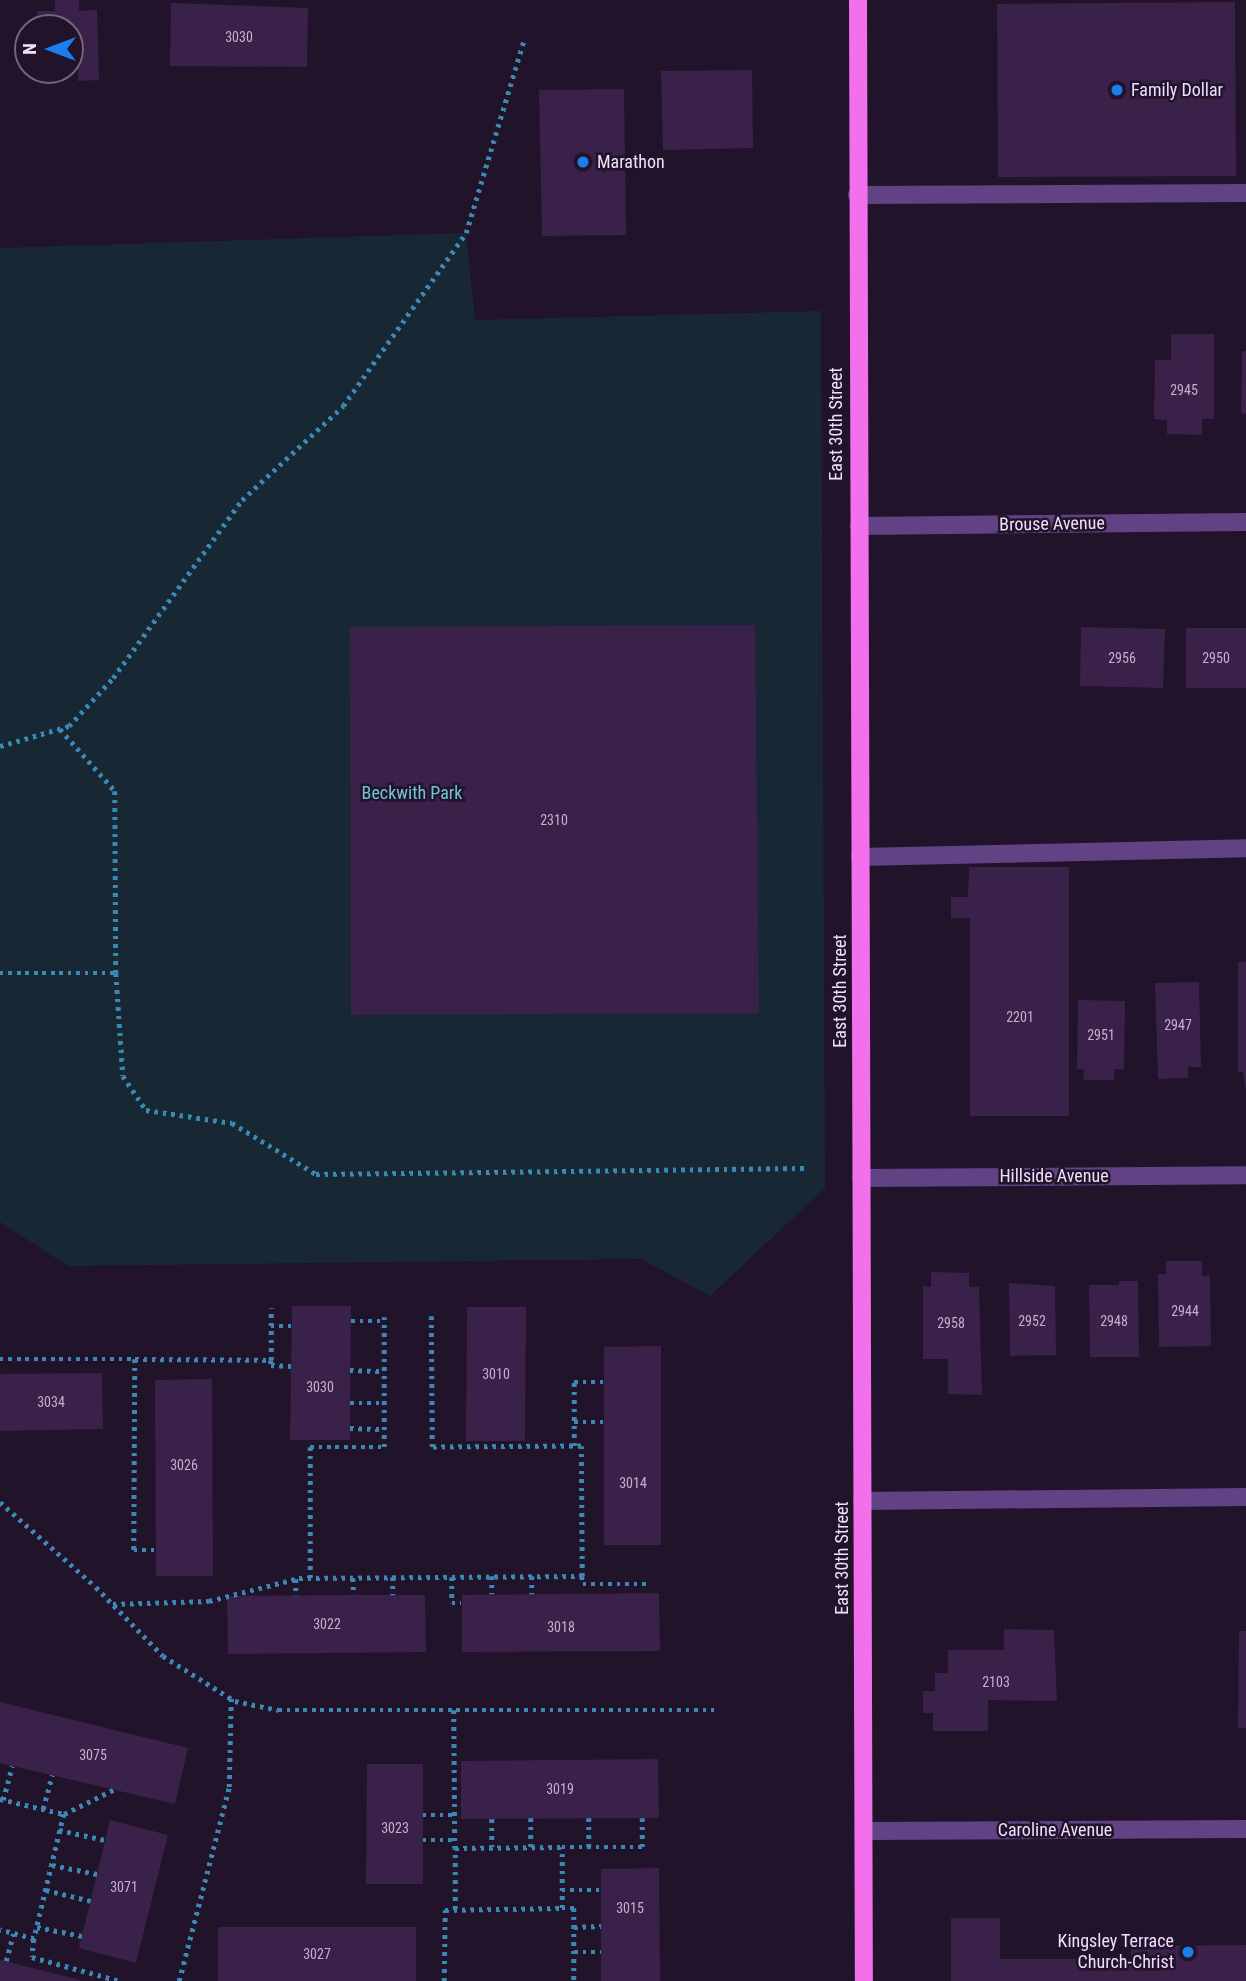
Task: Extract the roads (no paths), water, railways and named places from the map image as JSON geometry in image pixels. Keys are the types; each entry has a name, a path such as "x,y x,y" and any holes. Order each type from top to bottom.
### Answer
{"main road":[{"name":"East 30th Street","path":"858,0 864,1981"}],"street":[{"path":"857,195 1246,193"},
{"name":"Brouse Avenue","path":"859,526 1246,522"},
{"path":"860,857 1246,848"},
{"name":"Hillside Avenue","path":"862,1178 1246,1175"},
{"path":"862,1501 1246,1497"},
{"name":"Caroline Avenue","path":"864,1831 1246,1829"}],"place":[{"name":"Family Dollar","path":"1117,90"},
{"name":"Marathon","path":"583,162"},
{"name":"Kingsley Terrace Church-Christ","path":"1188,1952"}],"park label":[{"name":"Beckwith Park","path":"412,793"}]}
